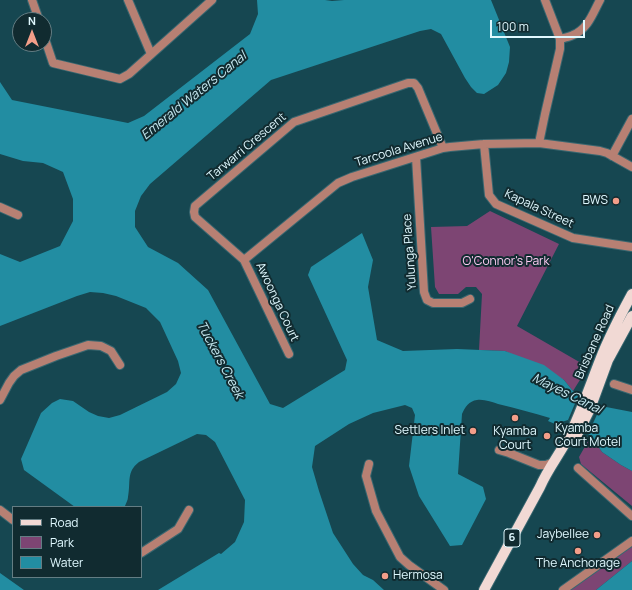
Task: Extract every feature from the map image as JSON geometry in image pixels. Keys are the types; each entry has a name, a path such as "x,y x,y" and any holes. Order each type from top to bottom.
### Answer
{"main road":[{"name":"Brisbane Road","path":"589,399 600,360 632,294"},
{"name":"Brisbane Road","path":"542,484 561,461 608,360 632,316"},
{"name":"Brisbane Road","path":"484,590 546,474 577,428"}],"street":[{"path":"32,0 36,12"},
{"path":"128,0 151,54"},
{"path":"49,52 53,63 120,79 129,74 212,0"},
{"path":"539,143 560,49 560,39 545,0"},
{"path":"560,39 573,36 580,32 586,25 600,0"},
{"name":"Tarwarri Crescent","path":"244,260 195,217 195,206 294,122 408,82 414,83 418,88 443,148"},
{"path":"612,156 632,119"},
{"name":"Tarcoola Avenue","path":"244,260 338,183 352,177 443,148 484,144 539,143 597,150 607,153 632,167"},
{"name":"Kapala Street","path":"484,144 489,195 496,204 573,238 632,247"},
{"name":"Yulunga Place","path":"416,157 424,292 426,300 433,303 462,303 470,298"},
{"path":"0,207 18,215"},
{"name":"Awoonga Court","path":"244,260 289,354"},
{"path":"0,400 14,376 22,370 88,345 101,346 111,351 120,366"},
{"path":"614,384 632,390"},
{"path":"499,450 537,465 546,465 554,462"},
{"path":"369,464 366,476 376,511 400,556 409,565 444,590"},
{"path":"537,465 542,473 542,484"},
{"path":"578,468 632,516"},
{"path":"0,510 12,519"},
{"path":"142,552 178,529 189,510"},
{"path":"563,590 632,541"}],"green space":[{"name":"O'Connor's Park","path":"490,211 559,244 517,326 588,367 573,391 564,380 505,351 479,350 482,294 476,287 466,287 458,294 439,294 435,287 431,227 467,226"},
{"path":"591,436 602,452 632,471 632,506 581,464 579,457"},
{"path":"632,544 632,561 596,590 568,590"}],"water":[{"path":"257,0 491,0 510,47 509,62 506,73 498,85 484,94 477,93 471,87 441,34 431,29 420,31 271,80 150,184 141,196 135,211 135,227 148,247 178,263 208,290 270,404 283,408 345,370 347,360 308,275 311,267 362,233 373,260 368,287 377,340 403,351 457,349 505,351 544,365 564,380 573,391 601,406 632,412 632,471 602,452 591,436 568,420 555,424 548,421 550,418 488,401 474,401 466,407 462,414 458,474 483,487 486,499 462,545 450,546 419,496 409,466 415,415 412,408 405,405 373,413 349,424 315,446 312,467 333,533 353,564 363,575 373,580 384,590 158,590 219,553 221,554 235,542 244,522 245,500 215,442 206,435 197,434 139,462 132,470 128,498 125,506 74,506 24,470 21,459 41,413 52,403 60,399 73,401 89,412 98,416 109,418 120,415 167,392 176,384 181,373 178,361 160,322 146,308 116,296 90,292 0,326 0,254 20,262 60,246 73,221 73,199 63,172 43,163 23,161 0,154 0,82 12,100 128,123 144,116 250,34 258,14"},
{"path":"632,561 632,590 596,590"},
{"path":"0,573 24,590 0,590"}],"pier":[{"path":"579,394 601,406 588,434 568,420"}],"place":[{"name":"BWS","path":"616,201"},
{"name":"Kyamba Court","path":"515,418"},
{"name":"Settlers Inlet","path":"473,431"},
{"name":"Kyamba Court Motel","path":"547,436"},
{"name":"Jaybellee","path":"597,535"},
{"name":"The Anchorage","path":"578,551"},
{"name":"Hermosa","path":"385,576"}],"water label":[{"name":"Emerald Waters Canal","path":"194,96"},
{"name":"Tuckers Creek","path":"220,360"},
{"name":"Mayes Canal","path":"567,394"}]}
